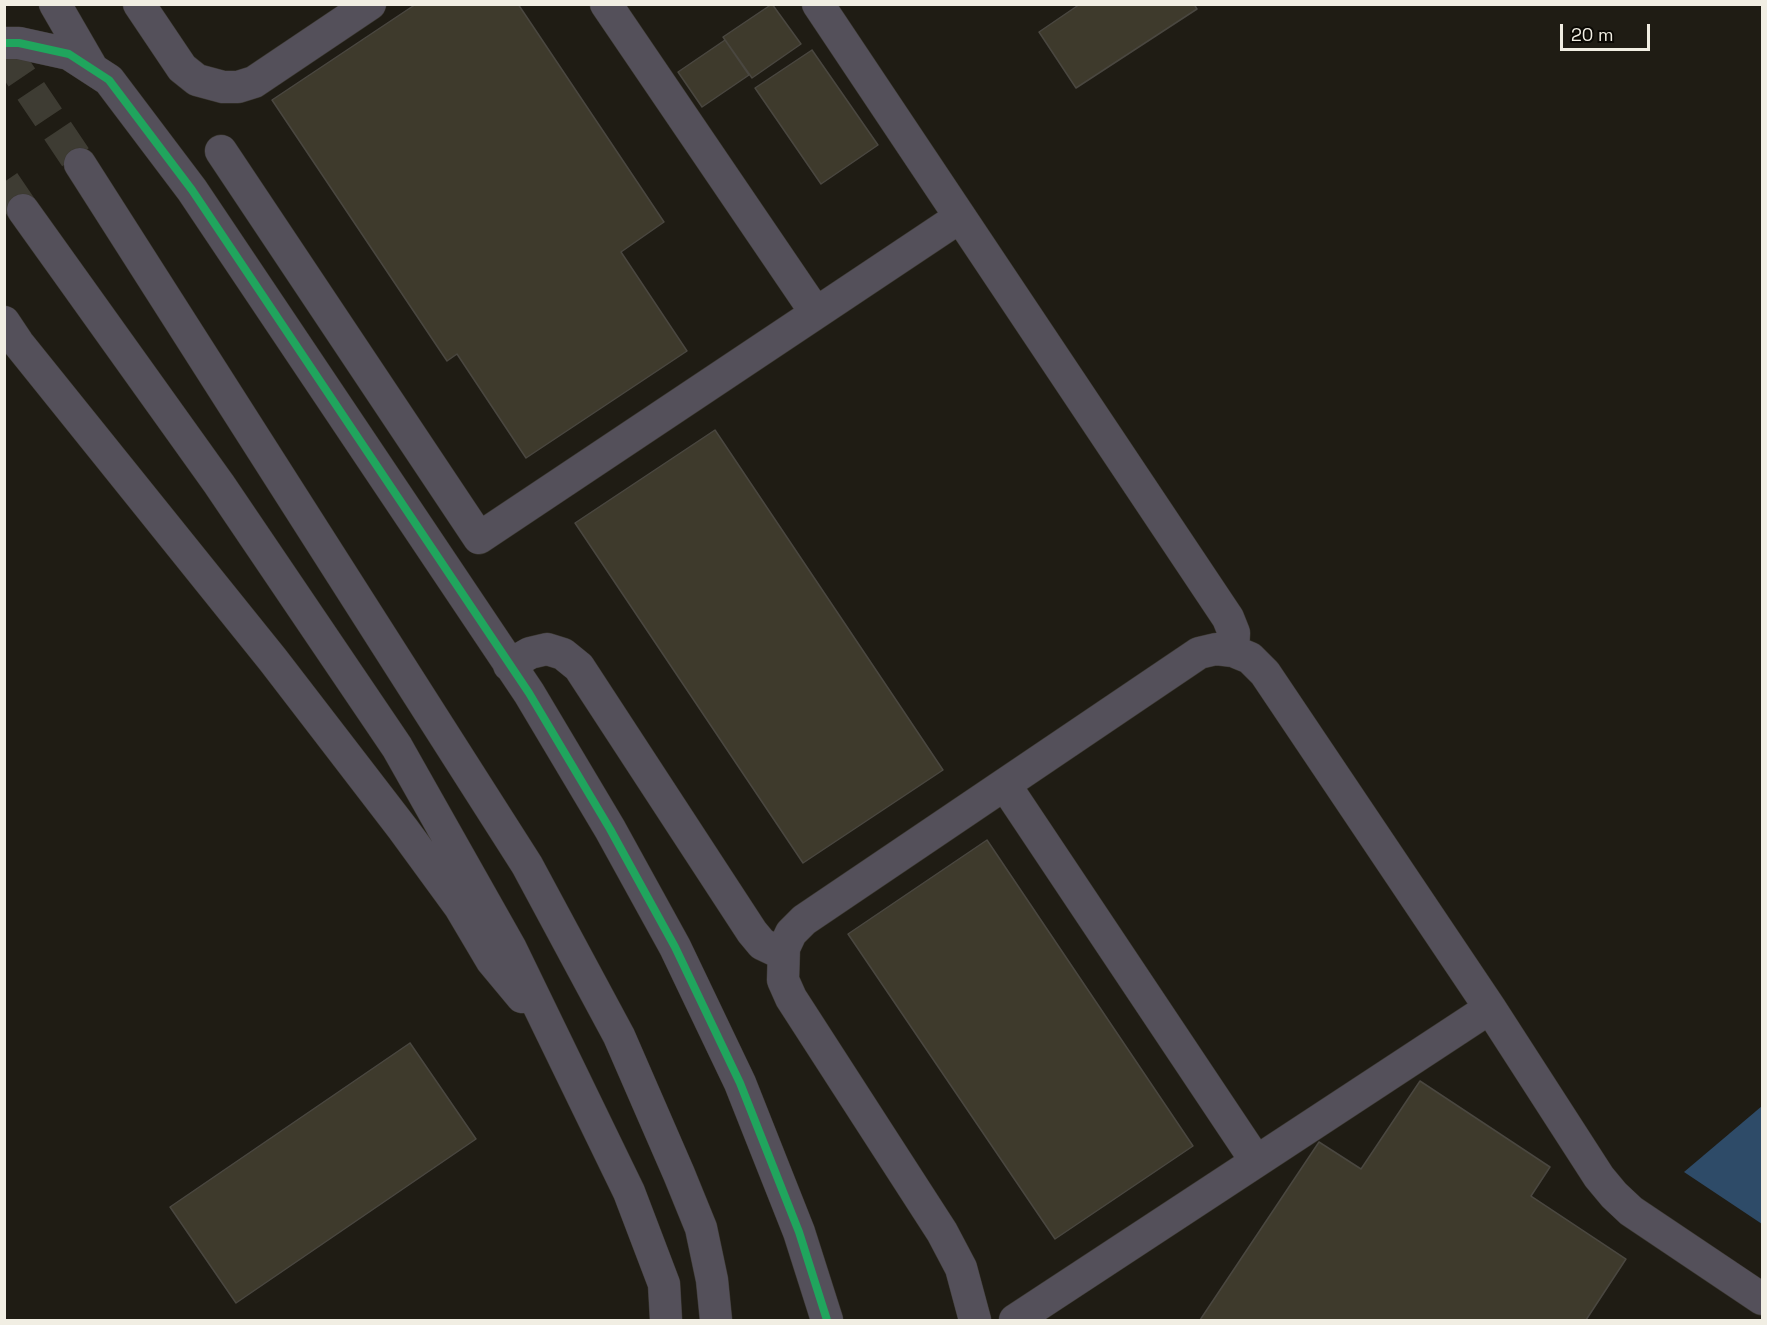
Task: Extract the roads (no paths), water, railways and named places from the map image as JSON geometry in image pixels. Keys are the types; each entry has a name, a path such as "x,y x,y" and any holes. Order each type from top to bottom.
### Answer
{"street":[{"path":"56,4 93,69"},
{"path":"139,4 182,68 196,80 230,87 254,82 370,4"},
{"path":"606,4 816,313"},
{"path":"818,4 1228,618 1234,633 1233,651"},
{"path":"4,43 20,43 69,54 109,80 192,190 509,665 610,829 680,957 740,1083 799,1233 827,1320"},
{"path":"221,151 479,538"},
{"path":"80,164 527,865 619,1036 679,1173 701,1228 712,1280 716,1320"},
{"path":"23,210 219,484 397,747 510,947 629,1192 664,1284 666,1320"},
{"path":"442,564 960,217"},
{"path":"4,322 18,343 273,660 460,907 492,961 552,1032"},
{"path":"509,665 530,653 547,649 563,654 579,668 752,932 762,944 783,954"},
{"path":"975,1320 961,1268 942,1232 791,998 783,980 783,954 791,933 804,920 1199,653 1216,649 1233,651 1250,658 1265,673 1490,1008 1599,1177 1614,1195 1631,1212 1762,1299"},
{"path":"1005,785 1256,1161"},
{"path":"1015,1320 1490,1008"}],"water":[{"path":"1762,1106 1762,1224 1684,1172"}],"tunnel":[{"path":"4,51 80,164"},
{"path":"4,182 23,210"}]}
